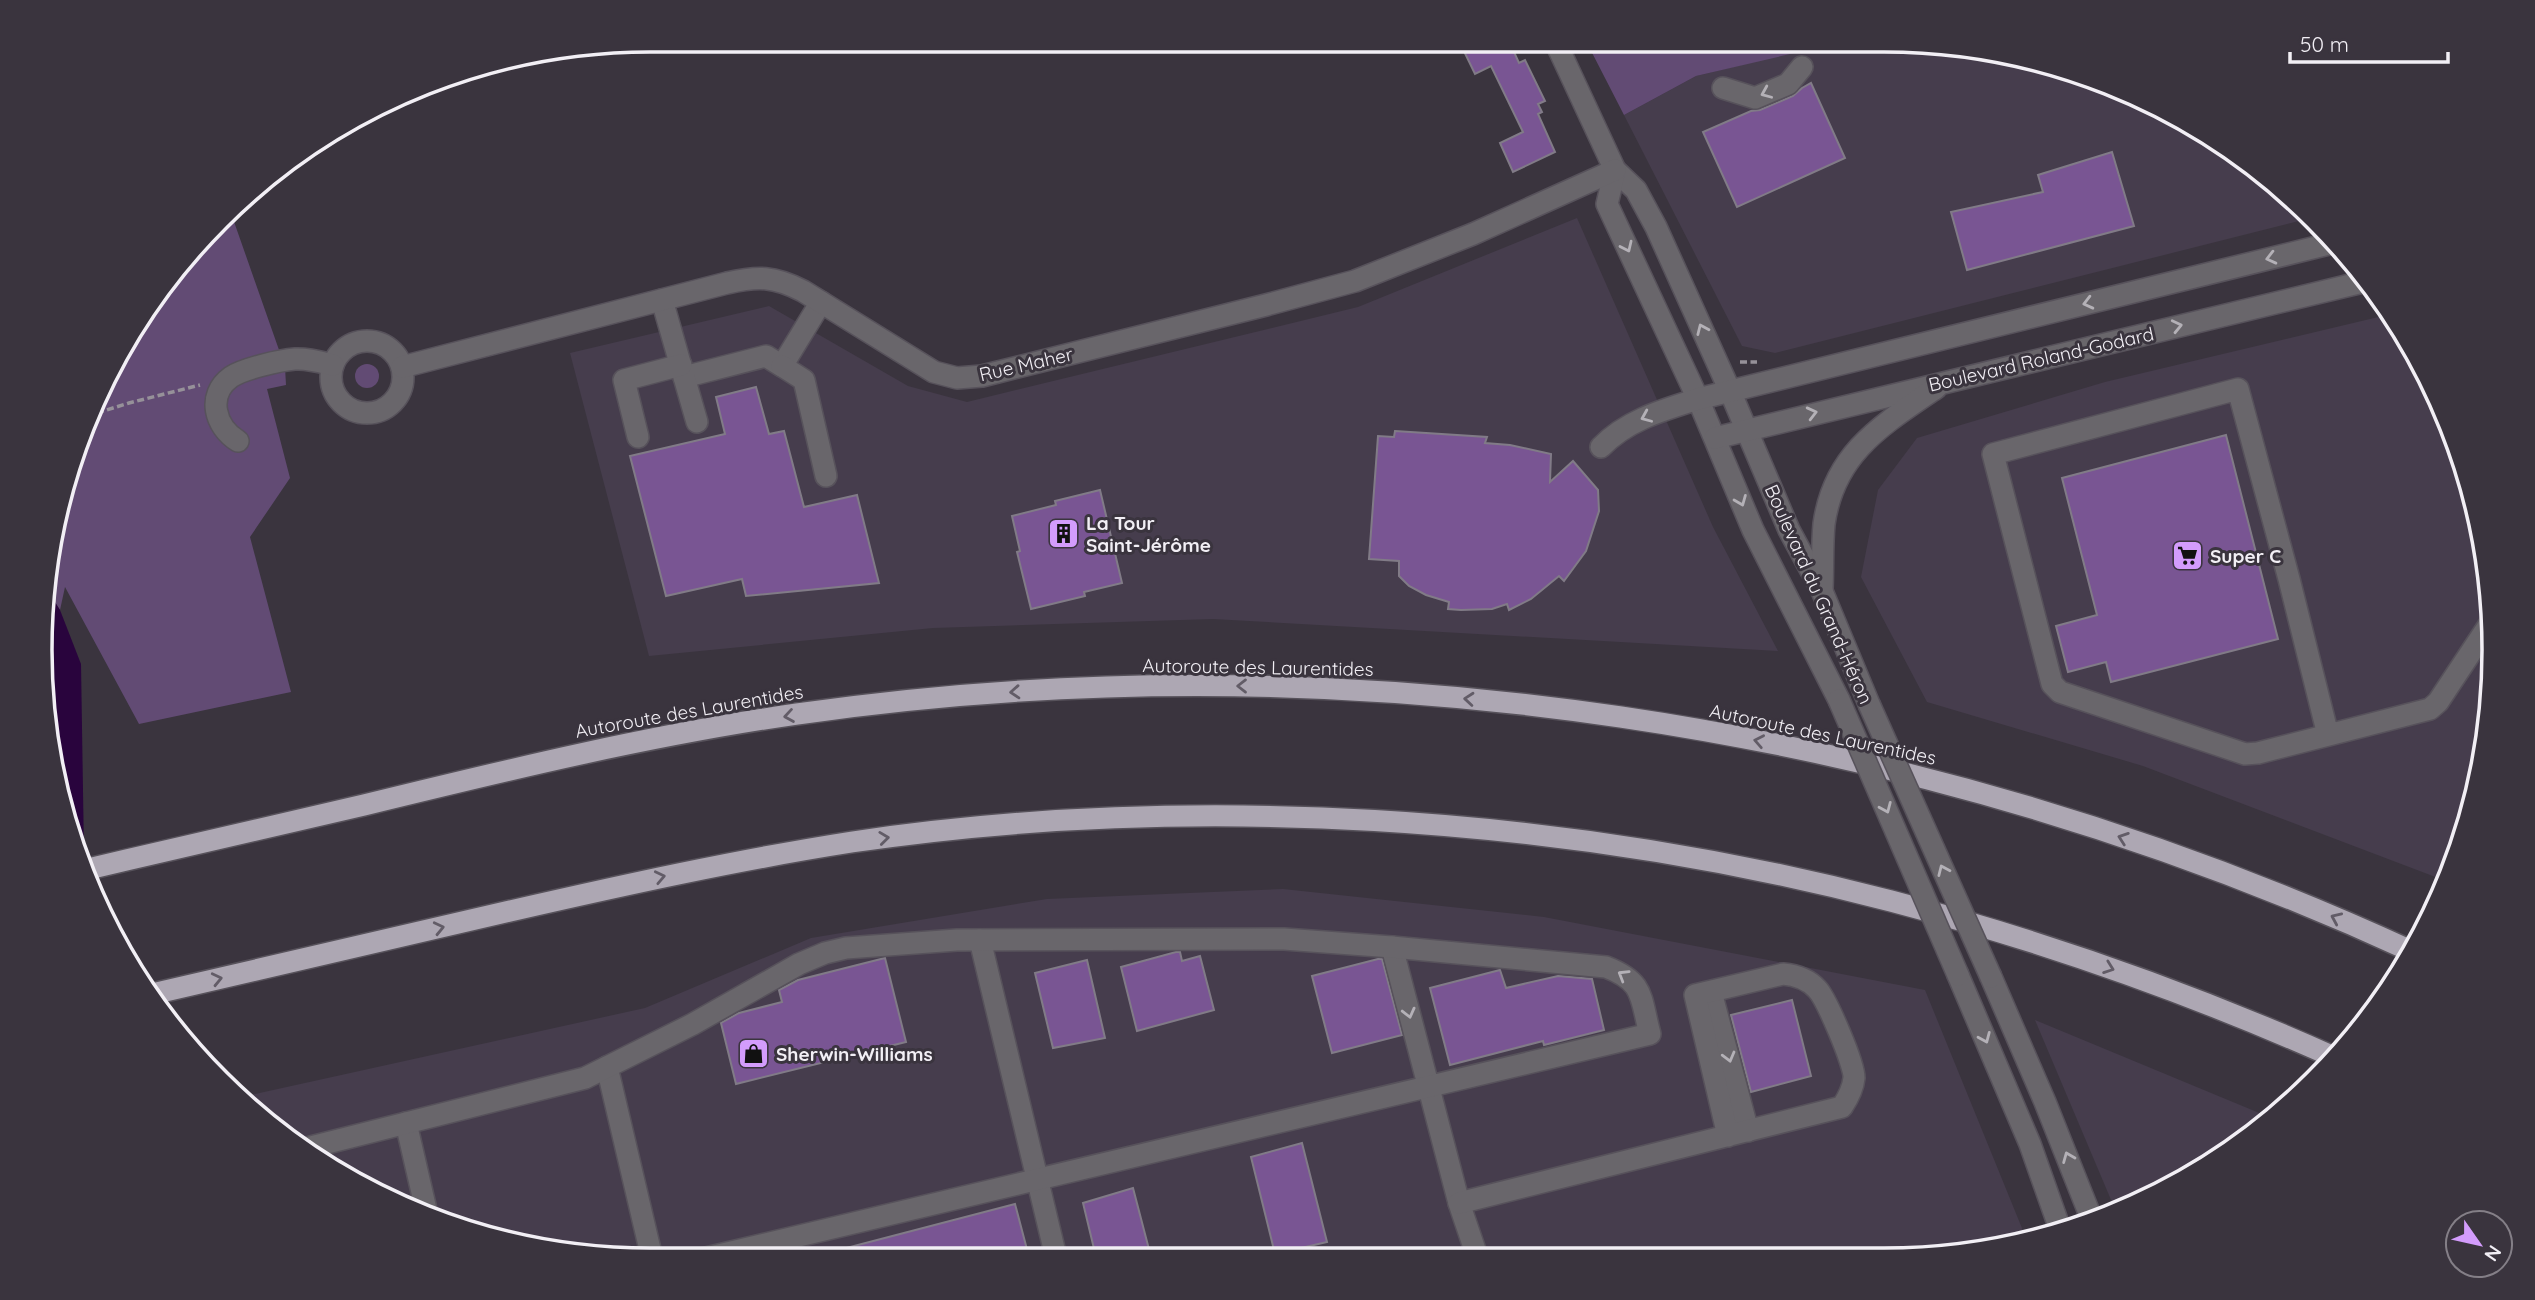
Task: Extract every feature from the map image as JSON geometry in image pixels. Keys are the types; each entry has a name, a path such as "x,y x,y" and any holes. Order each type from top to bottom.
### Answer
{"highway":[{"name":"Autoroute des Laurentides","path":"94,868 588,752 790,715 916,700 1034,691 1157,687 1306,687 1445,697 1595,714 1722,734 1853,761 2017,804 2106,832 2245,881 2403,947"},
{"path":"160,992 635,883 852,842 1045,822 1286,818 1433,826 1538,836 1636,849 1784,876 1945,916 2056,950 2190,998 2325,1053"}],"street":[{"name":"Boulevard du Grand-Héron","path":"1560,52 1615,170 1636,190 1656,227 1789,530 1822,591 1869,704 2045,1102 2089,1212"},
{"path":"1723,88 1755,98 1788,84 1802,67"},
{"name":"Boulevard du Grand-Héron","path":"1615,170 1607,204 1698,399 1753,530 1839,700 2030,1144 2057,1222"},
{"name":"Rue Maher","path":"402,367 747,278 762,277 794,286 934,372 957,377 982,376 1355,281 1473,234 1615,170"},
{"path":"1601,447 1626,426 1698,399 2324,245"},
{"name":"Boulevard Roland-Godard","path":"1715,438 2357,283"},
{"path":"662,300 697,422"},
{"path":"782,366 821,302"},
{"path":"366,341 381,343 390,349 402,367 402,385 395,399 383,409 368,413 352,410 337,396 331,382 333,365 347,347 366,341"},
{"path":"638,437 624,380 766,356 804,380 826,476"},
{"path":"238,442 221,426 215,408 220,389 229,379 241,372 293,359 308,359 333,365"},
{"path":"1822,591 1824,525 1832,493 1849,458 1868,437 1944,382"},
{"path":"2328,735 2238,389 1993,454 2052,684 2060,692 2245,754 2328,735 2430,709 2438,702 2482,635"},
{"path":"316,1146 585,1078 693,1024 799,964 846,948 980,940 1284,939 1606,967 1625,974 1637,985 1650,1034 749,1248"},
{"path":"980,940 1054,1248"},
{"path":"1392,947 1459,1203 1474,1248"},
{"path":"1459,1203 1842,1107 1853,1084 1852,1061 1817,989 1795,975 1783,974 1711,992 1738,1133"},
{"path":"607,1067 650,1248"},
{"path":"406,1123 425,1203"}],"path":[{"path":"102,411 153,396 229,379"}],"shaded area":[{"path":"1592,52 1799,52 1696,76 1624,115"},
{"path":"1794,52 1924,54 2002,64 2040,73 2114,98 2184,133 2249,176 2300,221 1775,353 1742,346 1624,115 1696,76"},
{"path":"1577,218 1713,527 1778,651 1213,619 933,628 649,656 570,353 769,306 908,386 967,402 1358,307"},
{"path":"234,222 285,367 286,385 267,389 290,478 250,537 291,692 139,724 65,587 60,610 55,602 64,533 84,458 98,421 114,386 153,318 201,256"},
{"path":"2382,318 2421,386 2451,458 2471,533 2481,611 2481,689 2471,767 2451,842 2437,878 2143,766 1927,702 1861,577 1878,490 1917,438 2105,382"},
{"path":"367,364 375,368 379,376 375,384 367,388 359,384 355,376 359,368"},
{"path":"55,602 81,664 84,841 64,767 58,728 52,650"},
{"path":"1283,889 1544,917 1925,990 2023,1231 1963,1242 1885,1248 611,1246 533,1236 458,1216 421,1202 386,1186 318,1147 252,1095 645,1008 811,938 1047,899"},
{"path":"2035,1020 2261,1114 2217,1147 2184,1167 2112,1203"}],"building":[{"path":"1464,52 1514,52 1519,63 1525,60 1545,101 1538,104 1542,112 1538,114 1555,152 1513,172 1500,143 1523,132 1491,66 1475,74"},
{"path":"1811,83 1845,158 1737,207 1703,132 1793,96"},
{"path":"2112,152 2134,226 1967,270 1951,212 2043,192 2038,175"},
{"path":"756,387 769,434 784,431 804,507 857,495 879,583 746,596 742,579 666,596 630,456 725,434 716,397"},
{"path":"1395,431 1487,437 1485,443 1510,445 1551,454 1550,482 1573,461 1598,490 1599,511 1586,551 1564,581 1559,576 1531,599 1509,610 1507,604 1492,609 1448,609 1449,602 1409,586 1399,576 1399,561 1369,559 1378,436 1394,437"},
{"path":"2226,435 2278,639 2111,682 2106,662 2068,672 2056,626 2097,615 2062,478"},
{"name":"La Tour Saint-Jérôme","path":"1100,490 1122,583 1084,592 1085,596 1031,609 1017,552 1020,551 1012,516 1056,505 1055,501"},
{"path":"1180,952 1182,961 1200,956 1214,1010 1137,1031 1121,967"},
{"path":"885,958 906,1042 736,1084 721,1023 739,1013 782,1002 779,990 798,980"},
{"path":"1382,959 1402,1035 1332,1053 1312,976"},
{"path":"1087,960 1105,1038 1053,1048 1035,973"},
{"path":"1500,970 1506,988 1558,976 1592,979 1604,1030 1544,1045 1543,1041 1450,1065 1430,988"},
{"path":"1792,1000 1811,1076 1751,1092 1731,1015"},
{"path":"1302,1143 1327,1242 1301,1248 1274,1248 1251,1157"},
{"path":"1133,1188 1149,1248 1094,1248 1083,1203"},
{"path":"1015,1204 1027,1248 846,1248"}],"place":[{"name":"La Tour Saint-Jérôme","path":"1063,534"},
{"name":"Super C","path":"2187,556"},
{"name":"Sherwin-Williams","path":"753,1054"}]}
